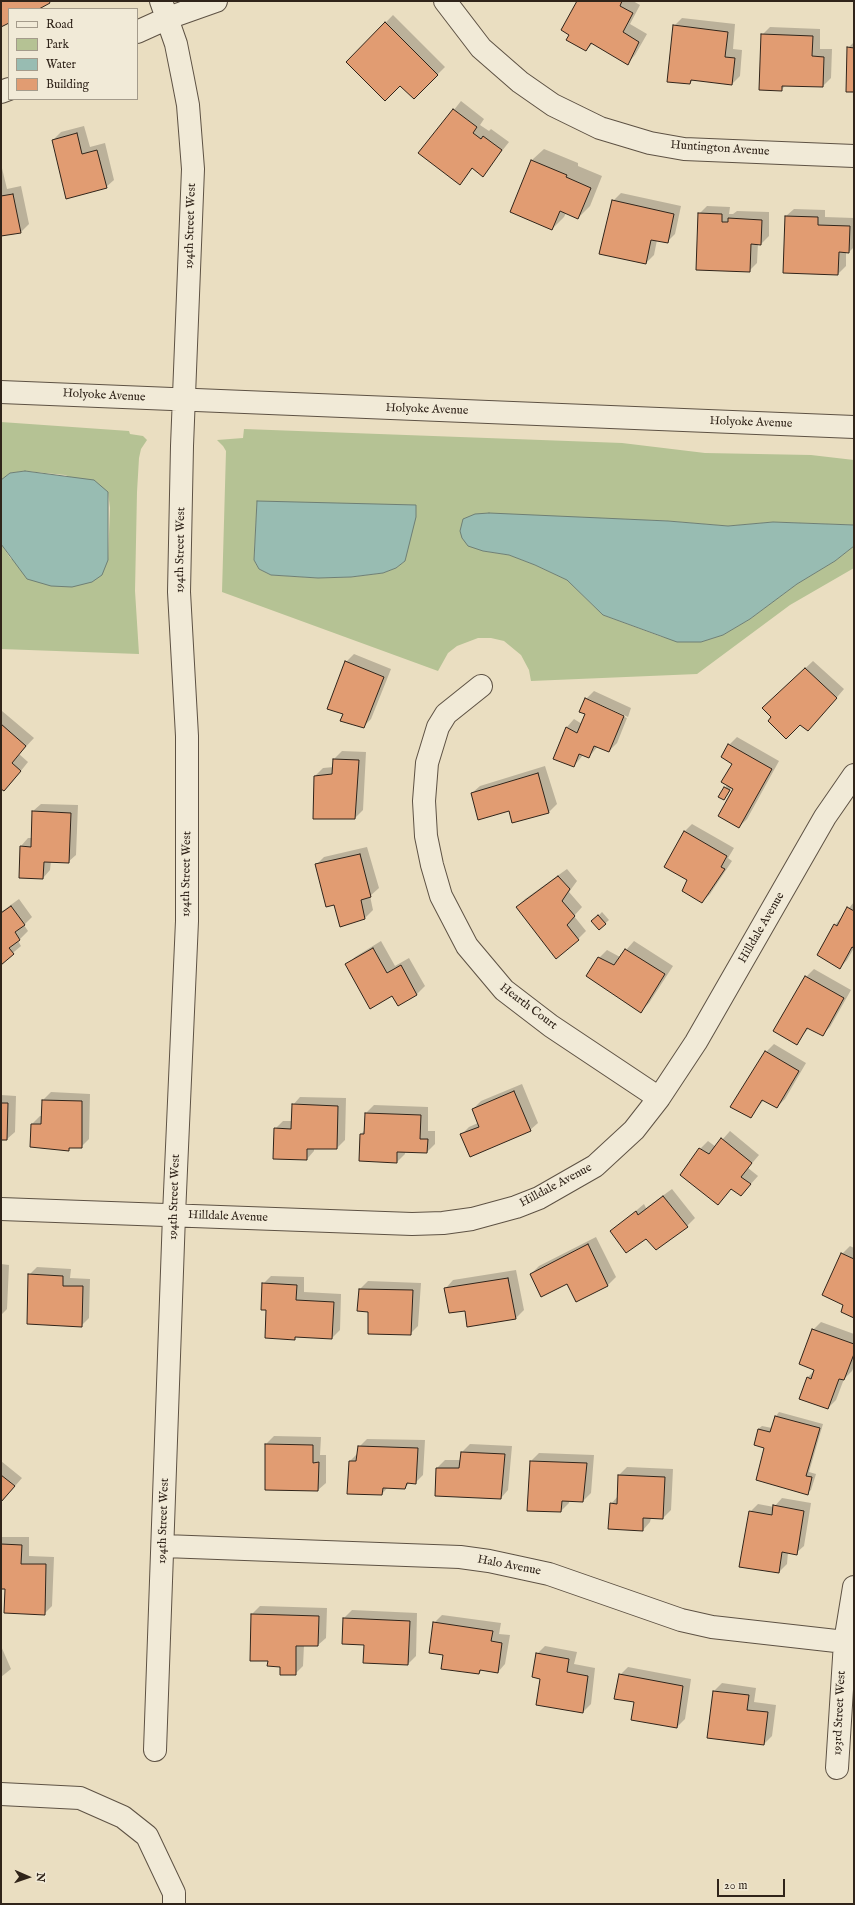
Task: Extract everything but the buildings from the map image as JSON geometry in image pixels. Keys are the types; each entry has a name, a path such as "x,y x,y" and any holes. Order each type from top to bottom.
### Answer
{"street":[{"path":"138,31 164,9 216,1"},
{"name":"Huntington Avenue","path":"445,1 481,48 520,82 553,105 600,128 650,143 684,149 854,156"},
{"name":"194th Street West","path":"155,1750 164,1546 174,1215 188,870 186,722 180,592 184,400 193,161 188,105 176,44 164,9"},
{"name":"Holyoke Avenue","path":"1,392 854,427"},
{"name":"Hearth Court","path":"481,686 446,714 438,727 427,763 424,801 426,836 432,865 447,909 467,946 504,990 551,1026 659,1098"},
{"name":"Hilldale Avenue","path":"1,1209 412,1224 443,1223 497,1213 539,1198 594,1166 634,1130 659,1098 696,1042 811,842 840,793 854,775"},
{"name":"Halo Avenue","path":"164,1546 460,1557 489,1561 548,1574 681,1620 712,1626 844,1642"},
{"name":"193rd Street West","path":"837,1768 844,1642 854,1588"},
{"path":"1,1794 80,1798 123,1817 147,1836 174,1893 174,1904"}],"green space":[{"path":"1,422 129,431 130,434 143,436 147,440 141,449 139,458 137,492 135,591 139,654 1,649 1,544 11,559 108,560 110,508 108,492 65,475 25,471 10,473 1,480"},
{"path":"244,429 622,443 705,453 811,455 854,460 854,525 773,522 728,526 668,521 475,514 483,551 509,555 567,580 603,615 662,637 701,642 723,635 750,619 797,584 835,561 854,546 854,568 790,605 697,674 531,681 529,670 521,655 504,641 491,638 478,638 457,646 448,653 438,671 222,592 226,451 217,440 243,438","holes":["257,502 409,540 405,561 396,568 383,573 351,577 318,578 271,575 259,569 254,560"]}],"water":[{"path":"25,471 94,480 108,492 108,560 102,575 92,582 72,587 51,586 27,579 1,544 1,480 10,473"},
{"path":"257,501 416,505 416,517 405,561 396,568 383,573 351,577 318,578 271,575 259,569 254,560"},
{"path":"489,513 668,521 728,526 773,522 854,525 854,546 835,561 797,584 750,619 723,635 701,642 677,642 603,615 567,580 535,565 509,555 483,551 468,546 462,538 460,531 463,519 475,514"}]}
